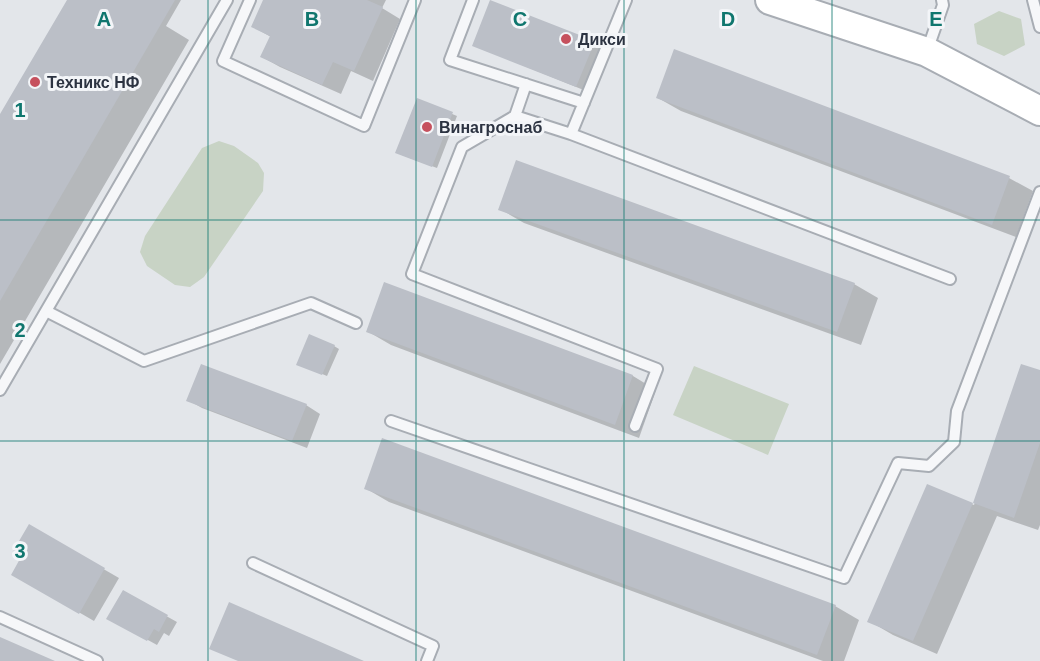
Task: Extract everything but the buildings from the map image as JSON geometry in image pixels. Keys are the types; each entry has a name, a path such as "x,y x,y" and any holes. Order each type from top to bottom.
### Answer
{"street":[{"path":"770,0 927,51 1040,111"}],"lane":[{"path":"0,390 227,0"},
{"path":"250,0 223,61 364,126 415,0"},
{"path":"473,0 450,60 584,103"},
{"path":"571,134 626,0"},
{"path":"927,51 943,5 942,0"},
{"path":"1036,5 1040,27"},
{"path":"526,84 515,116 462,147 412,274 657,369 635,426"},
{"path":"515,116 571,134 950,279"},
{"path":"391,421 844,578 898,463 930,466 954,442 957,411 1040,192"},
{"path":"46,311 144,361 311,303 356,323"},
{"path":"253,563 433,646 427,661"},
{"path":"0,617 97,661"}],"green space":[{"path":"999,11 1021,19 1025,45 1004,56 977,44 974,24"},
{"path":"219,141 234,146 258,163 264,173 263,191 204,277 190,287 175,285 147,266 140,252 145,236 202,148"},
{"path":"694,366 789,404 768,455 673,415"}],"place":[{"name":"Дикси","path":"566,39"},
{"name":"Техникс НФ","path":"35,82"},
{"name":"Винагроснаб","path":"427,127"}]}
